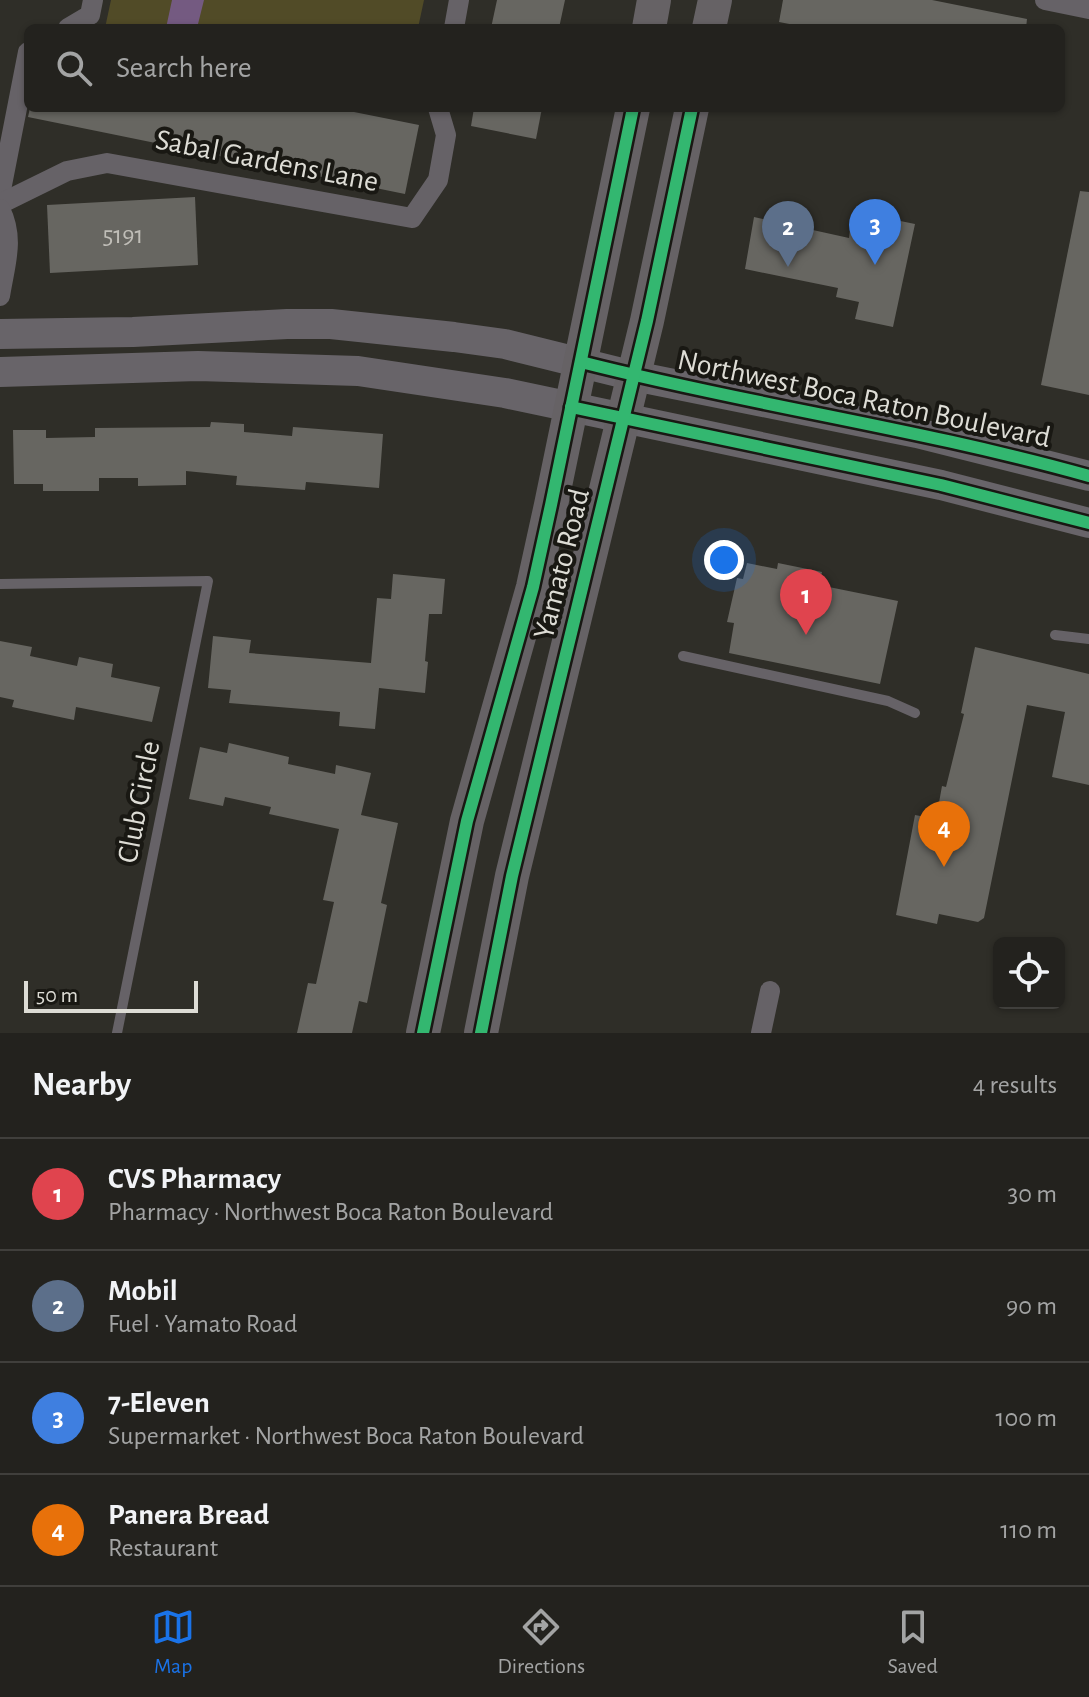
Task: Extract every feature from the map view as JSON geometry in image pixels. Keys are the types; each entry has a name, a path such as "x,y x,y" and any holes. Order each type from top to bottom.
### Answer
{"main road":[{"path":"650,24 654,0"},
{"path":"710,24 715,0"},
{"name":"Yamato Road","path":"423,1033 467,821 533,587 632,112"},
{"name":"Yamato Road","path":"481,1033 526,818 624,419 691,112"},
{"path":"446,1033 480,873 467,821"}],"street":[{"path":"75,24 90,15 93,0"},
{"path":"455,24 459,0"},
{"path":"1045,0 1089,9"},
{"path":"0,195 24,72"},
{"name":"Sabal Gardens Lane","path":"0,296 9,241 8,225 0,206 67,171 107,163 412,218 438,180 446,135 439,112"},
{"name":"Northwest Boca Raton Boulevard","path":"0,334 331,324 480,340 634,376 917,433 1089,476"},
{"path":"0,372 198,366 358,371 505,393 941,485 1089,523"},
{"path":"761,1033 770,991"}],"lane":[{"name":"Club Circle","path":"0,584 208,581 117,1033"},
{"path":"1055,635 1089,639"},
{"path":"683,656 888,701 915,713"}],"shaded area":[{"path":"111,0 424,0 419,24 106,24"},
{"path":"172,0 204,0 198,24 167,24"}],"building":[{"path":"497,0 565,0 560,24 492,24"},
{"path":"783,0 932,0 1027,19 1026,24 779,22"},
{"path":"29,112 354,112 419,125 405,194 28,117"},
{"path":"473,112 541,112 536,139 471,126"},
{"path":"1080,191 1089,192 1089,395 1041,385"},
{"path":"195,197 198,265 50,273 47,205"},
{"path":"876,216 915,224 893,327 855,319 859,302 836,297 838,288 745,269 754,217 849,238 850,229 873,234"},
{"path":"211,422 244,424 244,432 292,436 293,427 383,434 379,488 306,482 305,490 236,485 237,476 186,471 186,485 138,486 138,478 99,478 99,491 43,491 43,484 14,484 13,430 46,430 46,438 95,437 95,428 210,427"},
{"path":"747,563 777,569 778,563 822,572 819,585 898,601 880,684 729,653 734,623 727,622 737,578 743,579"},
{"path":"393,574 445,579 442,614 429,614 425,693 379,688 375,729 339,726 340,712 229,703 231,690 208,688 213,636 251,640 249,653 371,663 377,598 391,599"},
{"path":"0,641 32,647 30,656 77,666 79,657 113,664 111,677 160,687 152,722 76,707 74,720 12,707 14,700 0,697"},
{"path":"975,647 1089,674 1089,785 1052,777 1065,712 1027,705 984,918 978,922 939,914 937,924 896,915 915,815 936,819 942,786 946,787 964,714 961,713"},
{"path":"229,743 289,757 288,764 335,774 336,765 371,773 361,815 398,823 381,903 387,905 367,1003 359,1001 352,1033 297,1033 308,983 316,984 334,902 323,900 339,829 269,814 271,807 225,797 223,806 189,799 200,747 227,753"}],"cycle path":[{"path":"423,1033 467,821 533,587 632,112"},
{"path":"481,1033 512,876 647,321 691,112"},
{"path":"581,362 963,444 1089,476"},
{"path":"571,407 941,485 1089,523"}],"place":[{"name":"7-Eleven","path":"875,265"},
{"name":"Mobil","path":"788,267"},
{"name":"CVS Pharmacy","path":"806,635"},
{"name":"Panera Bread","path":"944,867"}]}
